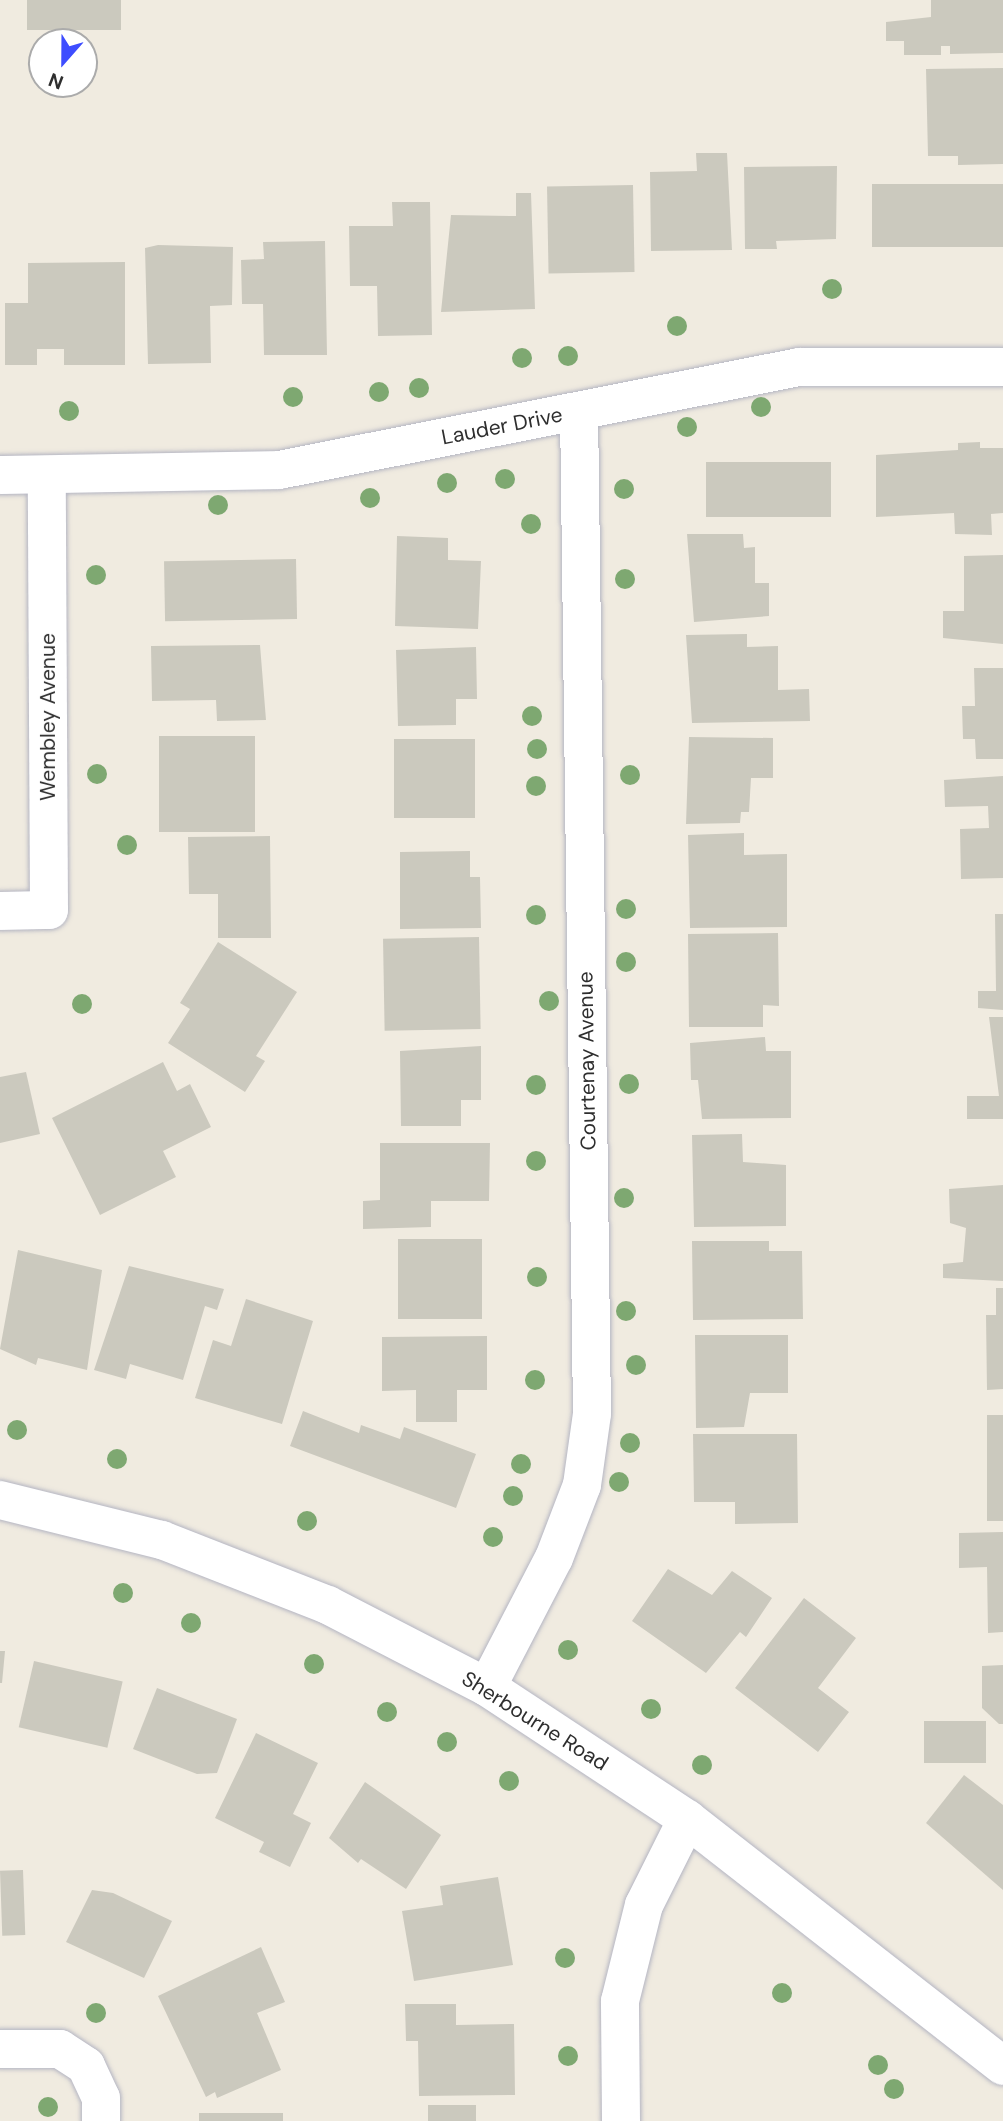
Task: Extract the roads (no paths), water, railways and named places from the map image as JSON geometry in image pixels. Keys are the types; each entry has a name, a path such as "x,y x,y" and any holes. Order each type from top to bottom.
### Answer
{"street":[{"name":"Lauder Drive","path":"0,475 279,470 799,367 1003,366"},
{"name":"Courtenay Avenue","path":"487,1688 577,1497 592,1414 579,412"},
{"name":"Wembley Avenue","path":"0,911 49,910 47,475"},
{"name":"Sherbourne Road","path":"0,1500 162,1540 328,1605 487,1688 687,1819 1003,2066"},
{"path":"621,2121 620,2001 644,1905 687,1819"},
{"path":"0,2049 60,2049 86,2066 101,2109"}]}
